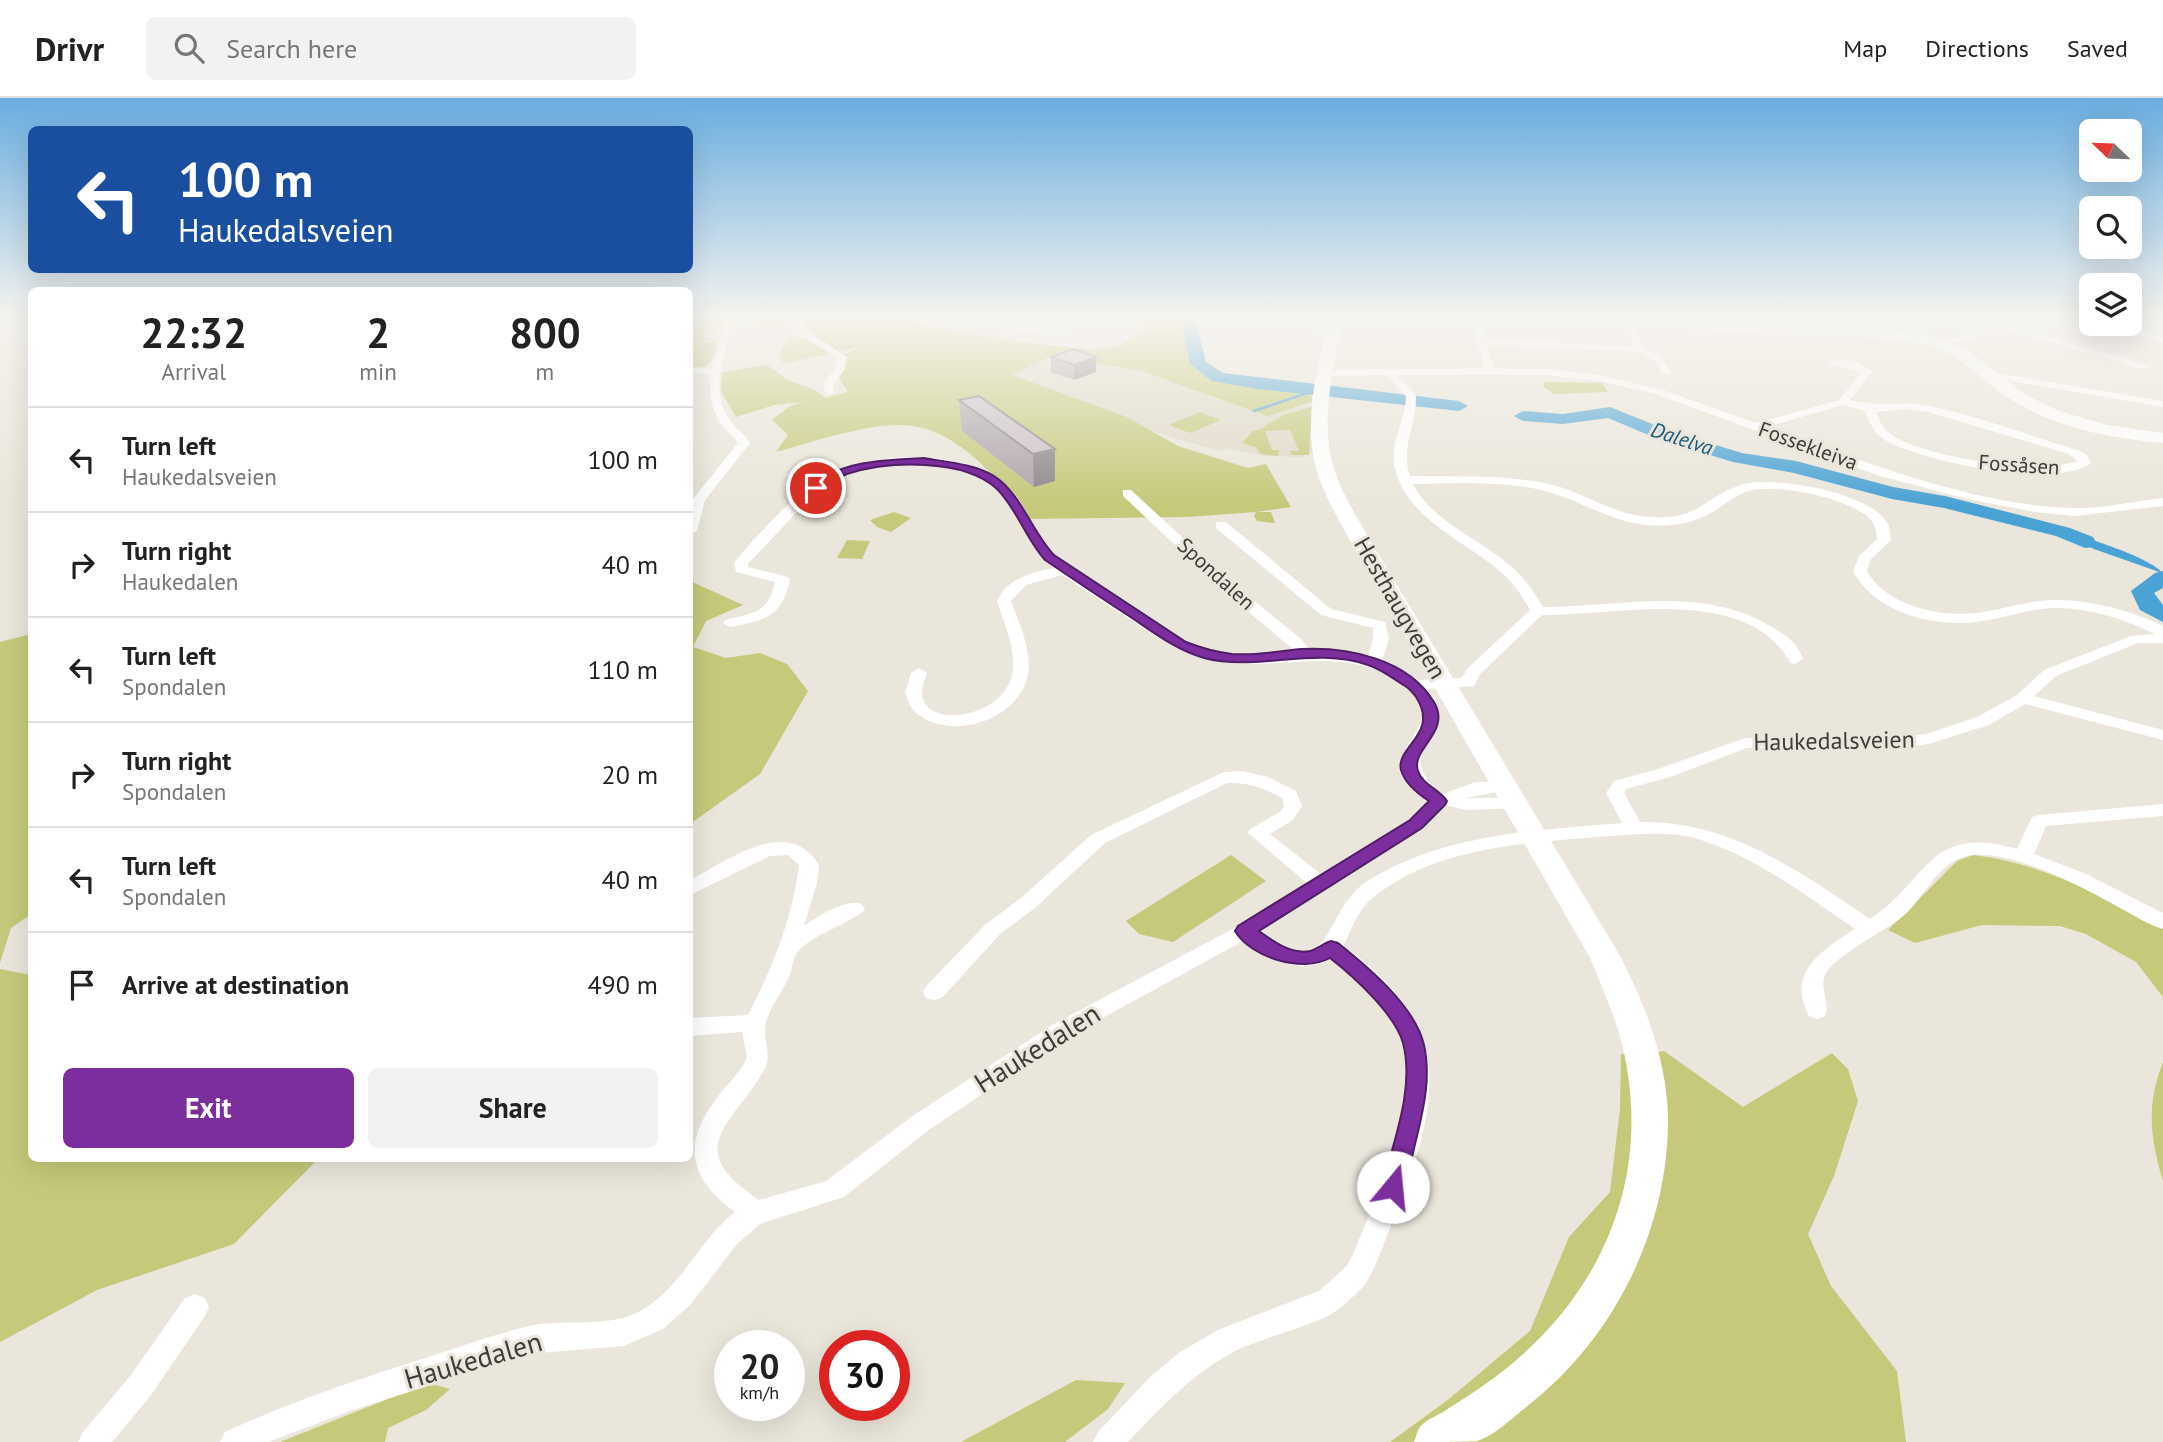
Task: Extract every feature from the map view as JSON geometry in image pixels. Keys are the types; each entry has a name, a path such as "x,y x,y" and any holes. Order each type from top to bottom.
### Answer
{"main road":[{"path":"1998,380 2020,399 2059,416 2110,430 2163,439"},
{"name":"Hesthaugvegen","path":"1325,382 1320,447 1338,501 1546,855"},
{"path":"1436,1442 1501,1399 1538,1369 1584,1320 1602,1294 1622,1255 1640,1206 1647,1176 1651,1149 1650,1094 1639,1037 1630,1009 1605,957 1546,855"}],"street":[{"path":"693,516 695,506 744,443 721,414 714,380"},
{"path":"830,392 828,384 832,380"},
{"name":"Fossekleiva","path":"1325,382 1337,380"},
{"path":"1397,380 1409,391 1412,401 1400,455 1405,480 1417,500 1430,514 1507,568 1538,611"},
{"name":"Fossekleiva","path":"1611,380 1674,397 1903,479 2013,504 2083,512 2163,502"},
{"path":"1755,427 1843,402 1861,380"},
{"path":"2020,380 2163,404"},
{"name":"Fossåsen","path":"1843,402 1870,409 1908,406 1929,409 2073,452 2082,457 2085,463 2071,468 2019,469 1951,458 1886,436 1877,426 1870,409"},
{"path":"730,622 762,615 776,605 783,579 741,569 741,563 823,483 841,473 876,464 934,463 989,477 1003,489 1040,547 1065,570 1167,637 1194,650 1235,659 1305,653 1342,655 1374,662 1421,685 1468,683 1473,672 1538,611 1594,611 1645,604 1675,604 1703,608 1766,629 1785,642 1794,652 1795,659"},
{"path":"1405,480 1499,482 1535,486 1639,520 1693,517 1732,493 1752,486 1812,490 1850,503 1880,521 1884,528 1884,540 1864,559 1860,572 1867,586 1874,592 1902,606 1939,615 1969,618 2045,604 2071,605 2120,615 2163,632"},
{"path":"693,486 714,482"},
{"name":"Spondalen","path":"1128,493 1228,587 1294,640 1305,653"},
{"name":"Spondalen","path":"1221,525 1326,612 1380,625 1381,639 1374,662"},
{"path":"919,673 915,680 914,698 916,706 928,715 960,720 982,717 996,711 1014,693 1020,673 1004,601 1007,593 1027,580 1065,570"},
{"name":"Haukedalsveien","path":"1634,828 1617,800 1615,788 1732,746 1765,742 1910,742 1983,722 2023,698 2050,673 2136,639 2163,638"},
{"path":"1421,685 1431,719 1426,735 1410,760 1409,770 1422,789 1444,800 1466,804 1510,795"},
{"path":"2023,698 2163,735"},
{"path":"934,992 993,929 1028,903 1098,839 1224,778 1260,780 1278,786 1290,795 1293,806 1287,816 1257,833 1321,884"},
{"name":"Haukedalen","path":"235,1442 351,1396 530,1339 606,1335 638,1327 661,1315 677,1300 723,1240 756,1212 835,1189 922,1122 1060,1031 1189,958 1245,931 1416,824 1444,800"},
{"path":"2022,856 2039,821 2163,810"},
{"path":"1245,931 1272,950 1293,957 1313,958 1331,948 1353,906 1363,895 1390,877 1470,848 1516,837 1634,828 1686,830 1723,840 1768,862 1870,929"},
{"path":"693,886 765,850 785,847 807,859 810,872 772,993 754,1024 758,1057 755,1066 717,1115 707,1138 705,1158 712,1177 729,1195 756,1212"},
{"path":"1817,1010 1812,984 1821,964 1899,908 1933,868 1951,855 1971,850 1992,850 2022,856 2129,903 2163,922"},
{"path":"786,950 824,922 855,909"},
{"path":"1108,1442 1161,1385 1189,1362 1230,1339 1328,1301 1356,1275 1364,1259 1393,1187 1404,1150 1415,1099 1416,1057 1413,1042 1395,1012 1366,976 1331,948"},
{"path":"693,1027 719,1023 754,1024"},
{"path":"93,1442 141,1385 195,1307"}],"shaded area":[{"path":"1022,380 1170,380 1278,412 1306,405 1314,407 1310,436 1312,453 1300,457 1266,456 1226,448 1221,451 1152,431 1127,417"}],"green space":[{"path":"722,380 788,380 815,390 825,398 848,392 840,380 1025,380 1127,417 1178,446 1248,468 1266,464 1291,507 1257,512 1271,512 1275,523 1257,521 1254,516 1256,512 1187,517 1026,519 1005,489 978,461 963,448 930,430 913,426 881,426 776,452 788,435 772,420 790,406 805,402 774,405 736,417 721,391"},
{"path":"1166,380 1220,380 1312,396 1312,402 1268,416"},
{"path":"1544,382 1602,383 1608,392 1554,394 1544,387"},
{"path":"1312,407 1309,455 1291,455 1290,451 1299,451 1290,430 1265,431 1272,450 1279,450 1278,456 1261,454 1256,447 1242,443 1253,431 1283,415"},
{"path":"1200,412 1221,420 1190,433 1169,425"},
{"path":"894,512 911,518 891,532 877,527 870,520"},
{"path":"847,540 870,541 862,559 837,558"},
{"path":"693,582 743,605 706,621 693,647"},
{"path":"28,635 28,916 11,928 0,963 0,642"},
{"path":"693,647 726,658 760,653 787,664 808,691 760,774 693,822"},
{"path":"1231,855 1266,881 1173,942 1139,934 1126,921"},
{"path":"1973,855 1999,859 2048,873 2095,893 2163,928 2163,997 2136,962 2086,934 2060,926 1982,925 1915,943 1888,930 1957,861"},
{"path":"0,969 28,974 28,1162 315,1162 234,1244 97,1290 0,1342"},
{"path":"1664,1051 1743,1107 1832,1053 1848,1069 1858,1101 1834,1176 1808,1234 1831,1286 1897,1371 1906,1442 1390,1442 1449,1399 1530,1331 1569,1237 1610,1192 1620,1109 1621,1054 1642,1055"},
{"path":"2163,1062 2163,1181 2155,1150 2152,1107"},
{"path":"1076,1380 1125,1383 1108,1409 1065,1442 961,1442"},
{"path":"428,1383 450,1389 426,1410 388,1428 385,1442 280,1442"}],"water":[{"path":"2052,529 2129,553 2162,573 2094,549"}],"building":[{"path":"979,396 1055,449 1033,454 959,400"}],"waterway":[{"name":"Dalelva","path":"1234,380 1459,406"},
{"path":"1254,411 1313,391"},
{"name":"Dalelva","path":"1523,416 1563,419 1610,412 1664,435 1740,458 1796,467 1892,493 1945,502 2063,532 2085,542"},
{"name":"Dalelva","path":"2163,578 2142,591 2148,605 2163,615"}],"route":[{"path":"816,488 853,468 901,461 924,461 973,471 989,477 1003,489 1049,558 1181,645 1218,657 1235,659 1305,653 1342,655 1374,662 1414,685 1429,705 1431,719 1426,735 1413,753 1409,770 1422,789 1439,801 1429,814 1416,824 1245,931 1272,950 1293,957 1313,958 1331,948 1366,976 1406,1026 1416,1057 1415,1099 1393,1187"}]}
